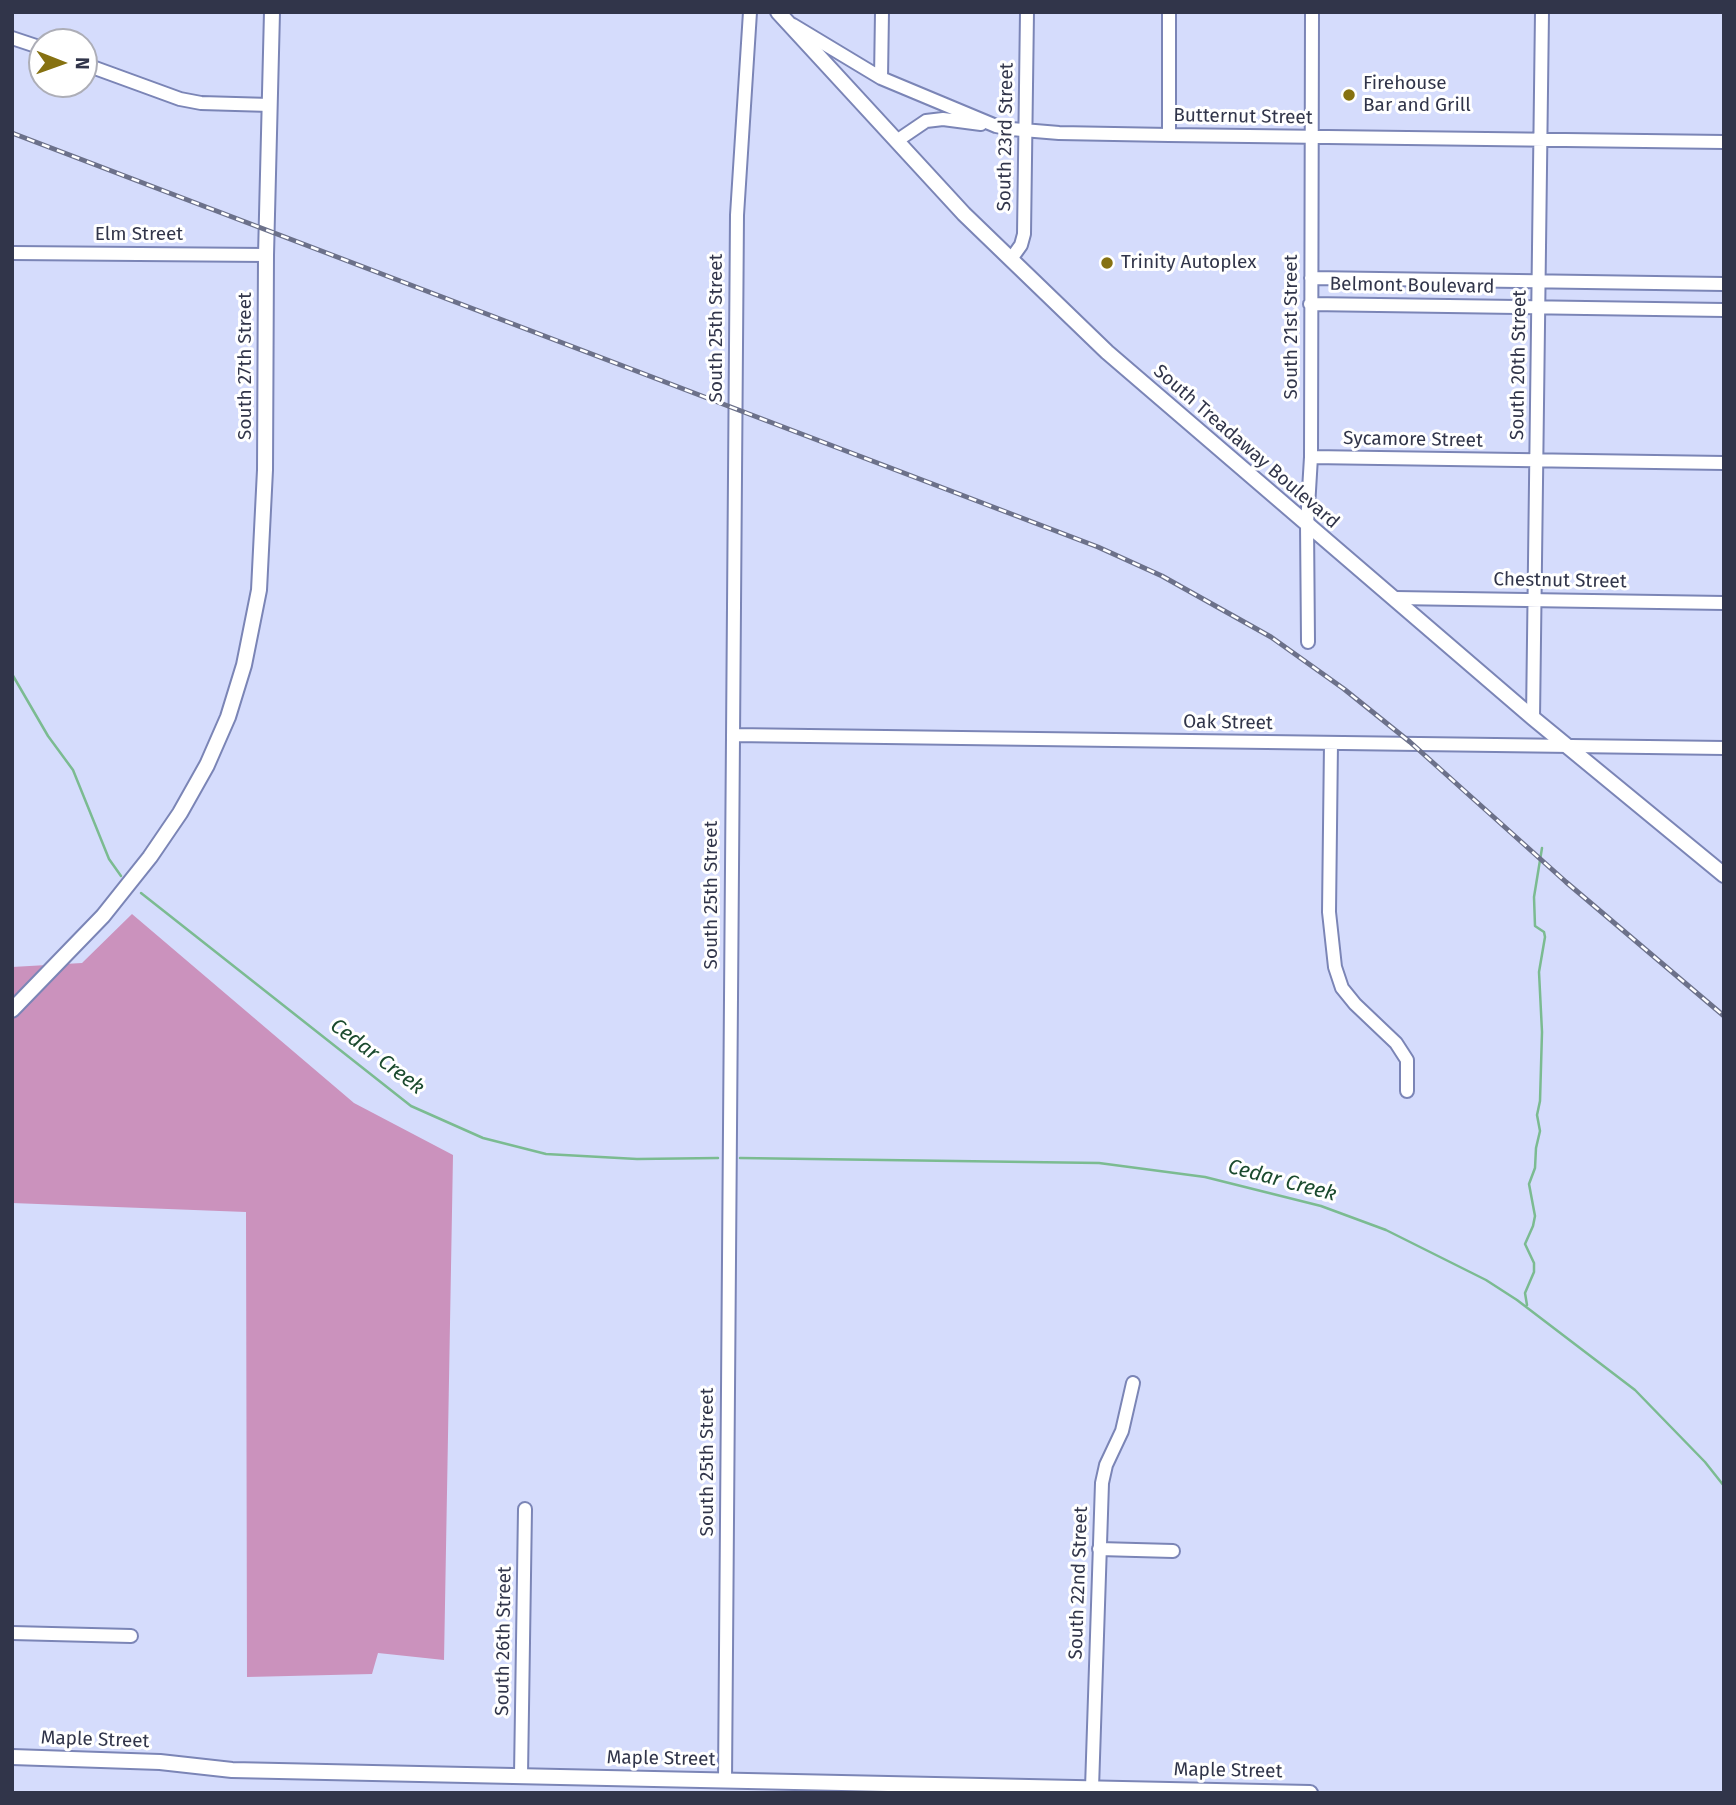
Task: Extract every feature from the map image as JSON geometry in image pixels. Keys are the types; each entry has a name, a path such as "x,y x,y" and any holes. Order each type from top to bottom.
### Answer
{"main road":[{"name":"South 27th Street","path":"12,1010 133,881 180,813 207,765 228,717 244,665 259,590 265,470 266,255 272,12"},
{"name":"South Treadaway Boulevard","path":"782,17 964,214 1107,352 1533,718 1724,875"},
{"name":"Maple Street","path":"12,1758 159,1762 232,1770 1310,1793"}],"street":[{"name":"South 25th Street","path":"725,1779 737,215 750,12"},
{"path":"881,78 883,12"},
{"name":"South 23rd Street","path":"1011,259 1021,245 1024,234 1027,12"},
{"path":"1169,12 1169,135"},
{"name":"South 21st Street","path":"1308,642 1312,12"},
{"name":"South 20th Street","path":"1533,718 1542,12"},
{"name":"Butternut Street","path":"782,17 881,78 996,126 1026,130 1169,135 1724,142"},
{"path":"98,69 180,99 201,103 270,105"},
{"path":"898,141 926,121 943,119 996,126"},
{"name":"Elm Street","path":"12,253 266,255"},
{"name":"Belmont Boulevard","path":"1311,278 1724,284"},
{"path":"1648,309 1649,283"},
{"name":"Belmont Boulevard","path":"1311,304 1724,310"},
{"name":"Sycamore Street","path":"1311,457 1724,463"},
{"name":"Chestnut Street","path":"1395,598 1724,603"},
{"name":"Oak Street","path":"733,735 1724,748"},
{"path":"1331,743 1329,912 1335,967 1342,988 1396,1043 1408,1060 1407,1091"},
{"name":"South 22nd Street","path":"1092,1788 1102,1483 1106,1465 1122,1431 1133,1383"},
{"name":"South 26th Street","path":"521,1775 526,1508"},
{"path":"1099,1549 1173,1551"},
{"path":"12,1633 131,1636"}],"shaded area":[{"path":"132,914 354,1103 453,1155 444,1660 378,1653 372,1674 247,1677 246,1212 12,1203 12,967 82,963"}],"waterway":[{"name":"Cedar Creek","path":"12,674 48,736 73,770 109,859 121,876"},
{"path":"1527,1305 1525,1293 1534,1272 1534,1263 1525,1244 1535,1216 1529,1184 1535,1168 1540,1131 1537,1115 1540,1101 1542,1032 1539,972 1545,937 1544,932 1535,926 1534,897 1542,848"},
{"name":"Cedar Creek","path":"141,893 411,1106 483,1138 546,1154 637,1159 718,1158"},
{"name":"Cedar Creek","path":"740,1158 1099,1163 1205,1177 1321,1206 1386,1230 1486,1280 1517,1300 1635,1390 1705,1462 1724,1486"}],"railway":[{"path":"12,133 1098,547 1162,576 1271,637 1344,689 1410,742 1566,882 1724,1016"}],"place":[{"name":"Firehouse Bar and Grill","path":"1349,95"},
{"name":"Trinity Autoplex","path":"1107,263"}]}
